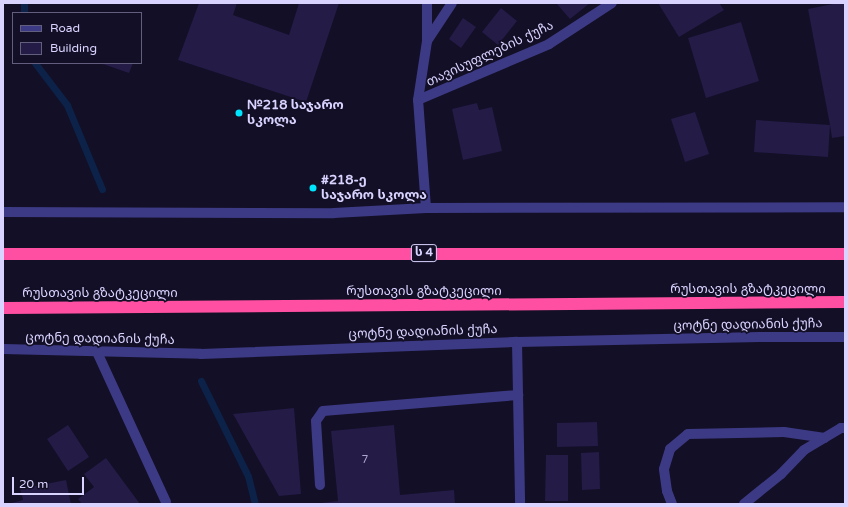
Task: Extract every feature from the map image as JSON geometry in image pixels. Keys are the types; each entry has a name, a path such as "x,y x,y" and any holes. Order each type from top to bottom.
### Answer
{"highway":[{"name":"ს 4","path":"3,254 845,254"},
{"name":"რუსთავის გზატკეცილი","path":"3,308 845,302"}],"street":[{"path":"426,208 418,100 428,41 427,3"},
{"path":"428,41 452,3"},
{"name":"თავისუფლების ქუჩა","path":"418,100 549,44 612,3"},
{"path":"3,212 334,212 426,208 845,207"},
{"name":"ცოტნე დადიანის ქუჩა","path":"3,349 201,354 517,342 760,337 845,337"},
{"path":"517,342 520,504"},
{"path":"97,352 166,502"},
{"path":"320,485 316,421 323,410 518,395"},
{"path":"744,504 781,474 804,450 841,428 845,428"},
{"path":"672,504 667,491 664,469 670,449 688,434 784,432 825,438"}],"building":[{"path":"199,3 237,3 233,15 289,35 299,3 339,3 306,102 178,60"},
{"path":"590,3 570,19 557,4"},
{"path":"658,3 719,3 724,10 679,37"},
{"path":"845,3 845,136 832,138 808,9"},
{"path":"501,8 517,21 498,45 482,32"},
{"path":"463,18 476,27 461,48 449,39"},
{"path":"741,22 759,81 706,98 688,38"},
{"path":"103,64 133,64 129,73"},
{"path":"477,103 479,110 492,107 502,151 463,160 452,109"},
{"path":"695,112 709,154 685,162 671,119"},
{"path":"756,120 830,125 828,157 754,152"},
{"path":"294,408 301,494 279,496 233,414"},
{"path":"597,422 598,446 557,447 557,423"},
{"path":"68,425 89,457 68,471 47,439"},
{"path":"394,425 400,495 454,490 455,504 321,504 338,501 331,431"},
{"path":"599,452 600,489 582,490 581,453"},
{"path":"546,455 568,455 568,501 545,501"},
{"path":"106,458 140,504 82,504 78,499 94,487 84,474"},
{"path":"66,480 71,504 8,504 23,500 20,489"}],"waterway":[{"path":"24,3 24,12"},
{"path":"36,64 67,105 102,189"},
{"path":"201,381 248,476 255,504"}],"place":[{"name":"№218 საჯარო სკოლა","path":"239,113"},
{"name":"#218-ე საჯარო სკოლა","path":"313,188"}]}
